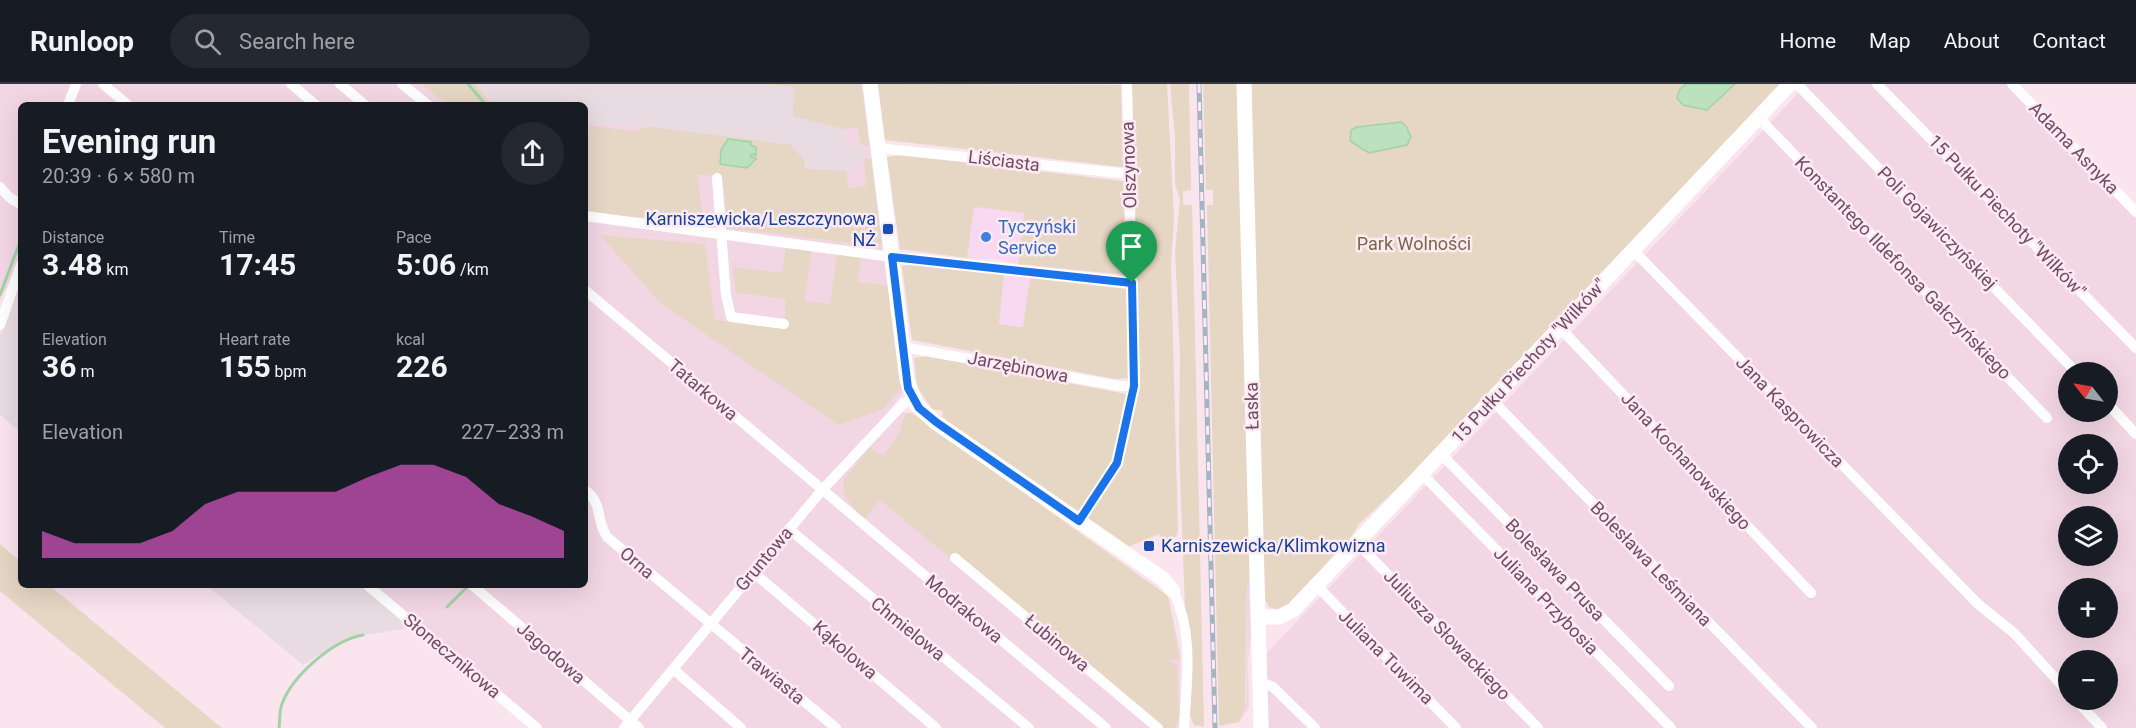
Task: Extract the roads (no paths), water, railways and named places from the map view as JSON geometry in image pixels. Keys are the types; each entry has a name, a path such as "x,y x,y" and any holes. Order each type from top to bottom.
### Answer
{"street":[{"path":"69,102 76,84"},
{"path":"103,84 124,102"},
{"path":"291,84 312,102"},
{"path":"340,84 361,102"},
{"path":"402,84 424,102"},
{"path":"870,84 907,380 913,399 936,422 1162,579 1173,591 1182,617 1188,658 1184,728"},
{"name":"Olszynowa","path":"1079,521 1117,463 1134,386 1127,84"},
{"name":"Łaska","path":"1245,84 1261,728"},
{"name":"15 Pułku Piechoty \"Wilków\"","path":"1258,617 1288,615 1790,84"},
{"name":"Poli Gojawiczyńskiej","path":"1797,84 2066,362"},
{"name":"15 Pułku Piechoty \"Wilków\"","path":"1877,84 2136,348"},
{"name":"Adama Asnyka","path":"2012,84 2136,212"},
{"name":"Konstantego Ildefonsa Gałczyńskiego","path":"1759,118 2048,418"},
{"name":"Liściasta","path":"878,148 1129,174"},
{"path":"717,178 726,295 731,317 784,324"},
{"path":"0,187 10,198 18,202"},
{"path":"588,216 892,257 1132,283"},
{"name":"Jana Kasprowicza","path":"1634,251 1978,604 2014,633 2058,681"},
{"path":"0,325 18,287"},
{"name":"Tatarkowa","path":"588,293 822,490"},
{"name":"Jana Kochanowskiego","path":"1560,328 1811,593"},
{"name":"Jarzębinowa","path":"903,347 1119,386 1134,386"},
{"name":"Gruntowa","path":"631,726 709,624 822,490 903,404 913,399"},
{"name":"Bolesława Leśmiana","path":"1492,400 1812,728"},
{"path":"2118,415 2136,434"},
{"name":"Bolesława Prusa","path":"1441,454 1669,686"},
{"name":"Juliana Przybosia","path":"1422,474 1671,728"},
{"name":"Modrakowa","path":"822,490 1106,728"},
{"name":"Orna","path":"588,493 599,507 599,524 607,537 709,624"},
{"name":"Chmielowa","path":"789,529 1029,728"},
{"name":"Juliusza Słowackiego","path":"1357,543 1538,728"},
{"name":"Łubinowa","path":"956,558 1158,728"},
{"name":"Kąkolowa","path":"753,572 936,728"},
{"name":"Juliana Tuwima","path":"1316,585 1456,728"},
{"name":"Słonecznikowa","path":"372,588 537,728"},
{"name":"Jagodowa","path":"475,588 631,726"},
{"name":"Trawiasta","path":"709,624 836,728"},
{"path":"673,669 741,728"},
{"path":"1259,681 1273,687 1315,728"},
{"path":"2085,710 2102,728"}],"waterway":[{"path":"468,84 483,102"},
{"path":"0,295 18,247"},
{"path":"447,607 466,588"},
{"path":"279,728 282,704 287,693 304,671 339,644 363,635"}],"railway":[{"path":"1199,84 1215,728"}],"place":[{"name":"Karniszewicka/Leszczynowa NŻ","path":"888,229"},
{"name":"Tyczyński Service","path":"986,237"},
{"name":"Karniszewicka/Klimkowizna","path":"1149,546"}],"park label":[{"name":"Park Wolności","path":"1414,244"}]}
